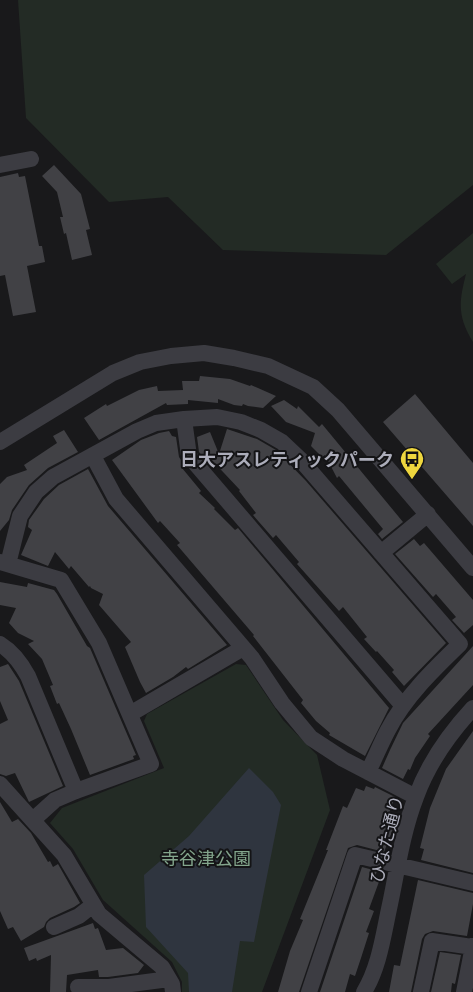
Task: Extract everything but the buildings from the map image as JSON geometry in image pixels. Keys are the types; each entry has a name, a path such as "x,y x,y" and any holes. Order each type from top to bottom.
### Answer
{"street":[{"path":"0,165 31,160"},
{"path":"0,442 113,374 140,362 171,356 204,353 268,366 313,387 338,410 473,568"},
{"path":"34,820 55,800 151,764 99,643 61,580 4,563 20,516 36,492 53,477 137,431 150,426 184,419 217,417 241,422 261,430 282,442 300,459 460,644 440,663 403,706 388,729 368,772"},
{"path":"184,419 189,456 403,706"},
{"path":"93,456 116,499 252,658 282,703 310,738 342,759 416,797"},
{"path":"381,553 428,514"},
{"path":"0,644 7,648 21,663 28,676 76,791"},
{"path":"130,714 243,648"},
{"name":"ひなた通り","path":"364,992 380,951 406,831 416,797 441,748 473,708"},
{"path":"0,784 64,855 99,914 162,967 171,985 110,990 78,987"},
{"path":"309,992 355,855 399,867 473,883"},
{"path":"54,927 79,916 94,905"},
{"path":"421,992 432,941 473,947 464,992"}],"green space":[{"path":"18,0 473,0 473,185 386,255 223,250 168,197 109,202 26,118"},
{"path":"473,233 473,342 464,324 461,309 466,274 452,284 436,264"},
{"name":"寺谷津公園","path":"236,664 246,665 283,720 317,755 330,810 262,992 182,992 182,982 172,962 103,900 73,849 50,823 62,808 164,768 144,721 147,714"}],"shaded area":[{"path":"249,768 273,792 281,805 254,942 240,941 232,992 189,992 188,973 146,927 144,875 189,836"}],"place":[{"name":"日大アスレティックパーク","path":"412,480"}]}
